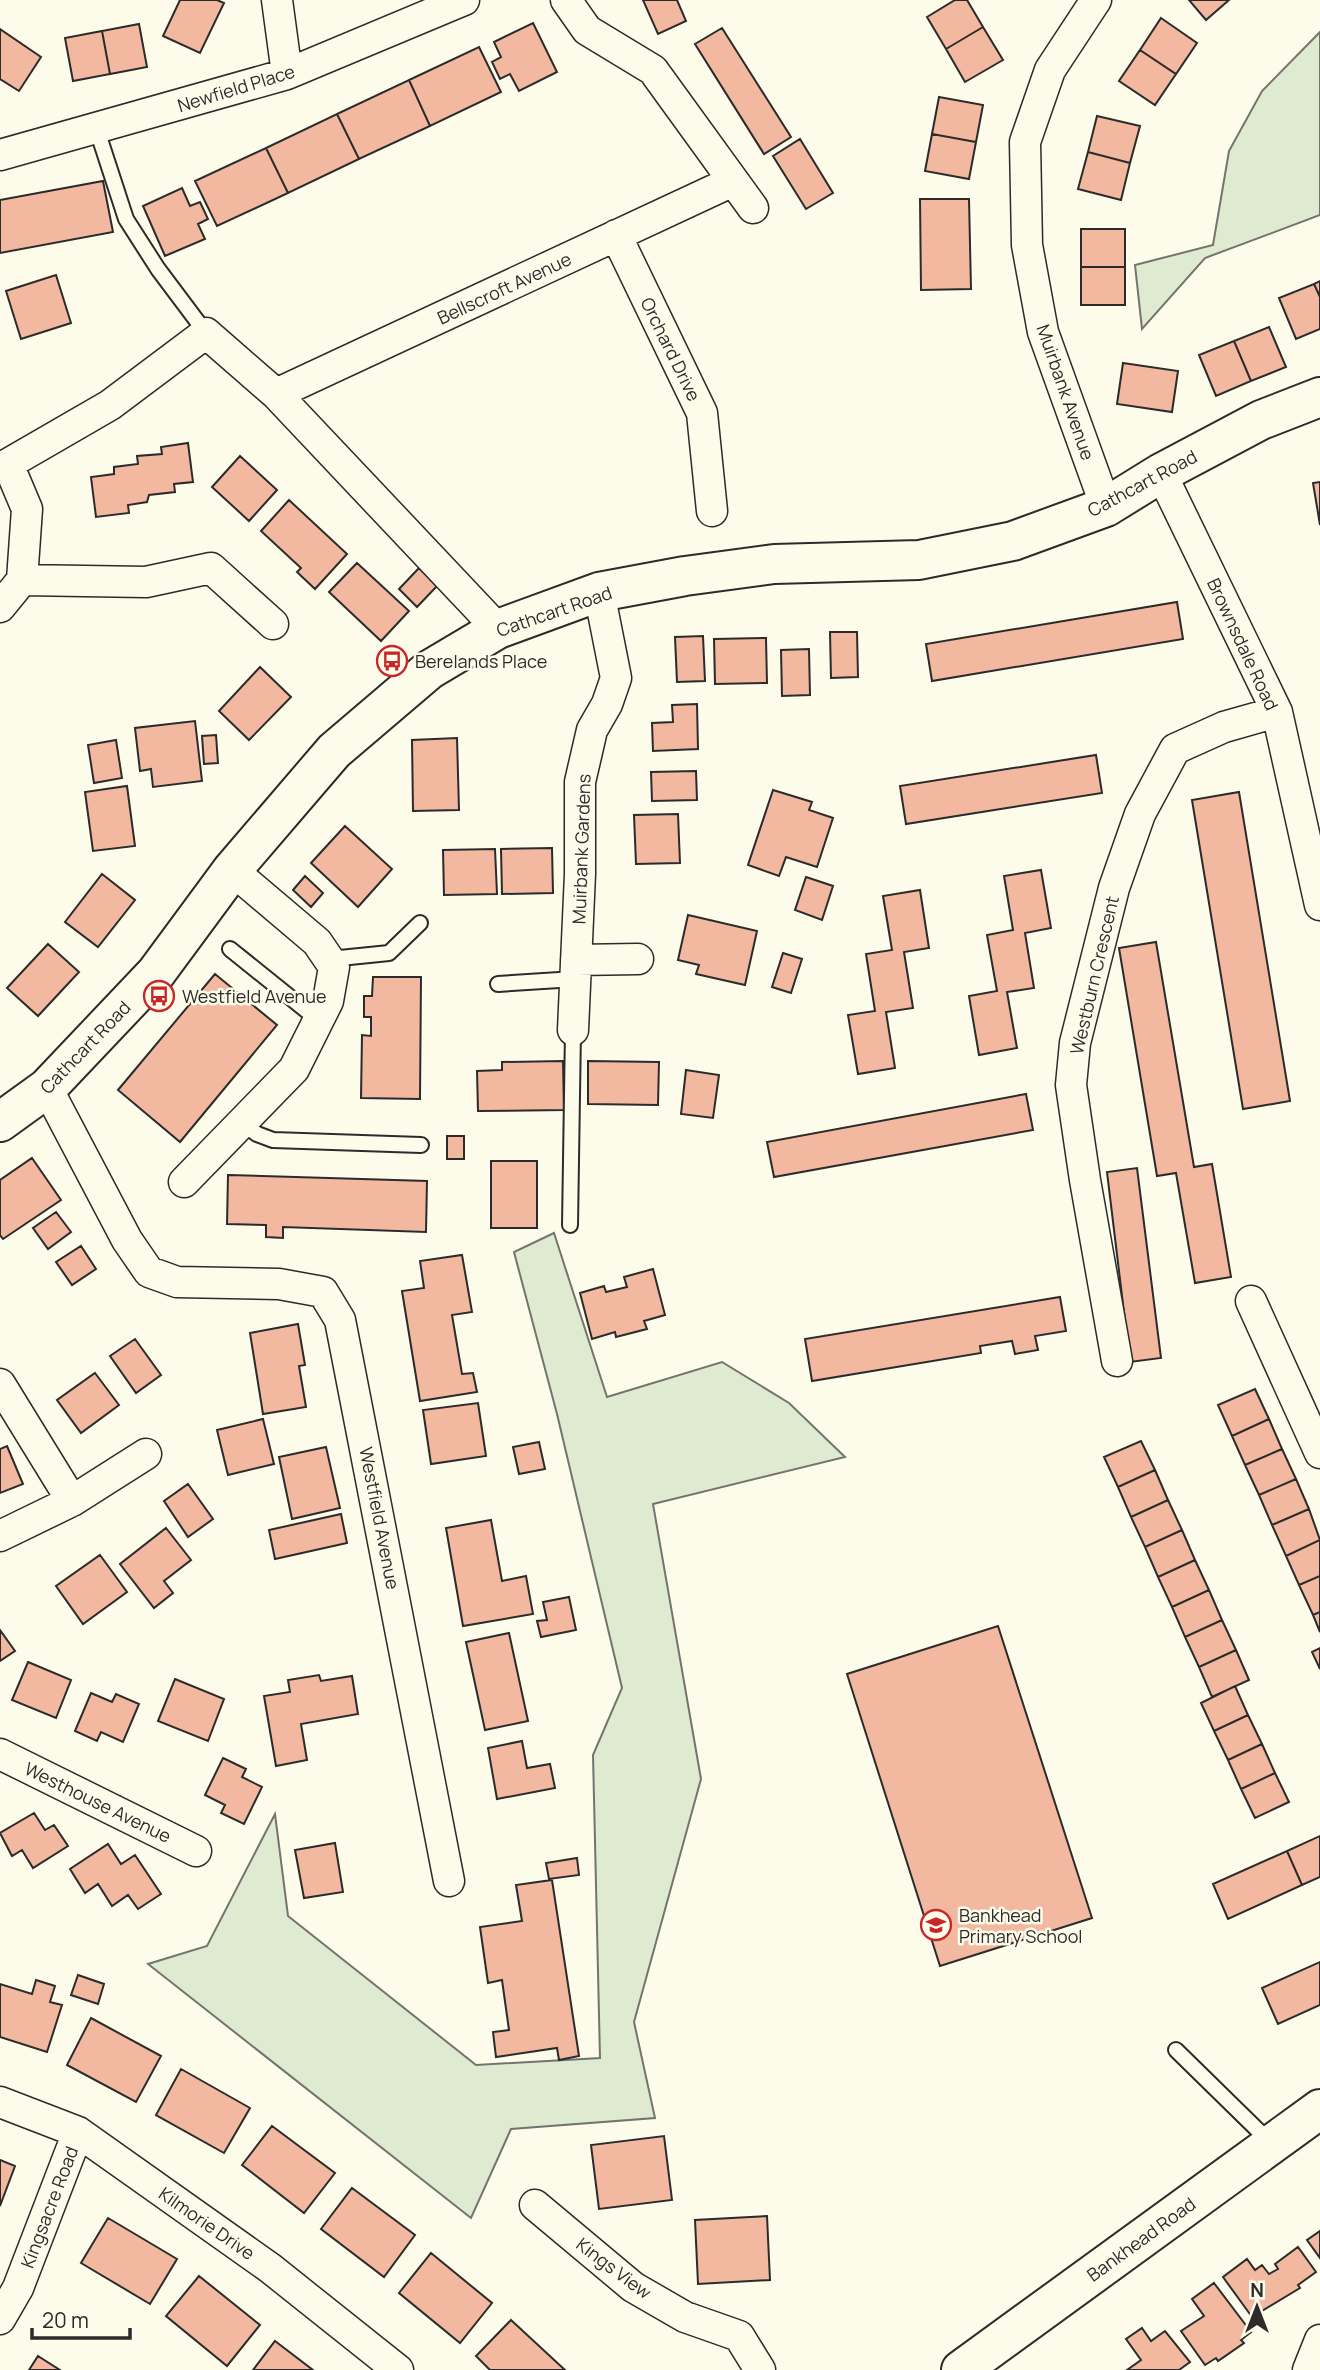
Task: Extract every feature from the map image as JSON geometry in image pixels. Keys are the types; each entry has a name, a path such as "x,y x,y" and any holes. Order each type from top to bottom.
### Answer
{"street":[{"path":"277,0 287,74"},
{"name":"Newfield Place","path":"0,155 97,130 287,74 464,0"},
{"path":"566,0 587,30 653,70 753,208"},
{"name":"Muirbank Avenue","path":"1088,3 1050,70 1025,142 1027,245 1043,332 1106,507"},
{"name":"Bellscroft Avenue","path":"276,394 732,182"},
{"name":"Orchard Drive","path":"616,235 702,413 712,510"},
{"path":"0,607 22,580 27,509 4,466 110,405 206,333 276,394 498,629"},
{"name":"Cathcart Road","path":"0,1122 47,1088 156,973 232,870 334,751 429,670 498,629 599,593 774,564 919,560 1013,541 1106,507 1161,472 1261,421 1320,397"},
{"name":"Brownsdale Road","path":"1161,472 1277,712 1315,853 1320,905"},
{"path":"22,580 146,582 211,568 273,624"},
{"name":"Muirbank Gardens","path":"573,1030 580,782 592,730 607,704 616,678 599,593"},
{"name":"Westburn Crescent","path":"1117,1361 1084,1180 1071,1085 1075,1043 1114,888 1140,814 1175,749 1224,727 1277,712"},
{"path":"184,1182 294,1069 328,1001 334,967 317,942 232,870"},
{"path":"575,970 638,959"},
{"name":"Westfield Avenue","path":"47,1088 127,1240 149,1272 177,1282 279,1284 323,1292 340,1320 449,1881"},
{"path":"1251,1301 1320,1453"},
{"path":"0,1384 72,1501"},
{"path":"0,1536 72,1501 146,1454"},
{"name":"Westhouse Avenue","path":"0,1754 196,1851"},
{"name":"Kilmorie Drive","path":"0,2102 78,2132 270,2268 398,2370"},
{"name":"Bankhead Road","path":"961,2370 1320,2109"},
{"name":"Kingsacre Road","path":"0,2319 18,2288 78,2132"},
{"name":"Kings View","path":"535,2205 634,2287 685,2317 739,2336 760,2370"},
{"path":"1308,2370 1320,2340"}],"lane":[{"path":"97,130 126,219 206,333"},
{"path":"330,959 389,953 420,923"},
{"path":"230,949 317,1020"},
{"path":"498,984 575,970"},
{"path":"570,1225 573,1030"},
{"path":"242,1123 257,1134 273,1140 421,1145"},
{"path":"1177,2050 1272,2144"}],"green space":[{"path":"1320,32 1320,215 1205,258 1142,329 1135,265 1213,245 1229,151 1262,91"},
{"path":"554,1233 607,1397 722,1362 789,1403 845,1457 653,1504 701,1779 634,2022 655,2118 511,2129 471,2218 148,1964 207,1946 275,1814 288,1916 476,2065 600,2058 593,1755 622,1688 557,1414 514,1252"}],"building":[{"path":"180,0 217,0 224,3 200,53 163,36"},
{"path":"643,0 677,0 686,21 658,34"},
{"path":"955,0 967,0 983,27 946,49 927,17"},
{"path":"1189,0 1229,0 1206,20"},
{"path":"1161,18 1197,43 1176,74 1140,50"},
{"path":"533,23 557,72 519,91 510,74 500,79 492,62 501,57 494,42"},
{"path":"139,24 147,67 110,74 102,31"},
{"path":"983,27 1003,60 965,82 946,49"},
{"path":"722,28 791,137 764,154 695,44"},
{"path":"0,29 41,57 19,91 0,79"},
{"path":"102,31 110,74 73,81 65,38"},
{"path":"479,47 501,92 430,126 409,80"},
{"path":"1140,50 1176,74 1155,105 1119,81"},
{"path":"409,80 430,126 359,159 337,114"},
{"path":"939,97 983,105 976,142 932,134"},
{"path":"337,114 359,159 288,193 266,148"},
{"path":"1097,116 1140,126 1130,163 1088,152"},
{"path":"932,134 976,142 969,179 925,171"},
{"path":"800,139 833,193 806,209 773,156"},
{"path":"266,148 288,193 217,226 195,181"},
{"path":"1088,152 1130,163 1121,200 1078,189"},
{"path":"103,181 113,232 0,253 0,200"},
{"path":"182,188 190,206 200,202 208,219 198,224 205,239 165,256 143,206"},
{"path":"920,199 969,199 971,289 921,290"},
{"path":"1081,229 1125,229 1125,267 1081,267"},
{"path":"1081,267 1125,267 1125,305 1081,305"},
{"path":"56,275 71,323 21,339 6,291"},
{"path":"1320,281 1320,297 1314,284"},
{"path":"1314,284 1320,297 1320,329 1296,339 1279,298"},
{"path":"1269,327 1286,367 1251,381 1234,341"},
{"path":"1234,341 1251,381 1216,396 1199,355"},
{"path":"1123,363 1178,371 1172,412 1117,404"},
{"path":"188,443 193,482 174,484 175,492 149,495 147,502 128,505 129,513 96,517 91,477 114,474 114,467 138,464 137,456 162,454 161,447"},
{"path":"240,456 277,490 249,521 212,487"},
{"path":"1320,482 1320,525 1313,483"},
{"path":"289,500 347,554 315,589 297,572 301,568 261,531"},
{"path":"357,563 409,611 381,641 329,592"},
{"path":"419,568 437,586 417,607 399,589"},
{"path":"1177,602 1183,639 932,681 926,644"},
{"path":"830,632 857,632 858,677 831,678"},
{"path":"703,636 705,681 677,682 675,637"},
{"path":"766,638 767,683 715,684 714,639"},
{"path":"809,649 810,695 782,696 781,650"},
{"path":"260,667 291,697 249,740 219,711"},
{"path":"697,704 698,749 653,751 652,723 673,722 672,705"},
{"path":"195,721 202,781 153,787 151,769 140,771 135,728"},
{"path":"216,735 218,763 204,764 202,736"},
{"path":"457,738 459,810 413,811 412,740"},
{"path":"116,740 122,778 94,783 88,745"},
{"path":"1096,755 1102,793 906,824 900,786"},
{"path":"696,771 697,800 652,801 651,772"},
{"path":"127,786 135,846 93,851 85,792"},
{"path":"773,790 812,802 809,810 833,818 817,867 786,857 779,876 748,865"},
{"path":"1239,792 1290,1101 1243,1109 1192,800"},
{"path":"678,814 680,863 636,864 634,815"},
{"path":"345,826 392,869 358,907 311,863"},
{"path":"552,848 553,893 502,894 501,849"},
{"path":"495,849 497,894 444,895 443,850"},
{"path":"1041,870 1051,928 1025,933 1034,988 1007,992 1017,1048 979,1055 969,996 997,991 987,935 1013,930 1004,876"},
{"path":"102,874 135,900 98,947 65,922"},
{"path":"305,876 323,893 311,907 293,890"},
{"path":"806,877 833,886 822,920 795,910"},
{"path":"920,890 929,948 904,952 913,1008 886,1012 895,1068 858,1074 848,1015 875,1011 866,954 892,950 883,896"},
{"path":"688,915 757,931 745,985 696,974 699,965 678,960"},
{"path":"1156,942 1194,1167 1212,1164 1231,1277 1195,1283 1176,1173 1157,1176 1119,948"},
{"path":"48,944 79,972 38,1016 7,988"},
{"path":"783,953 802,959 791,993 772,987"},
{"path":"215,974 277,1025 180,1142 118,1090"},
{"path":"373,977 421,977 420,1099 361,1098 362,1035 371,1036 371,1017 364,1017 364,996 372,996"},
{"path":"563,1061 564,1110 478,1111 477,1071 502,1070 502,1062"},
{"path":"588,1061 659,1062 658,1105 588,1104"},
{"path":"686,1070 719,1075 713,1118 681,1114"},
{"path":"1026,1094 1033,1130 774,1177 767,1142"},
{"path":"447,1136 464,1136 464,1159 447,1159"},
{"path":"32,1158 61,1200 3,1239 0,1235 0,1180"},
{"path":"491,1161 537,1161 537,1228 491,1228"},
{"path":"1137,1168 1161,1358 1130,1362 1107,1172"},
{"path":"228,1175 427,1181 426,1232 283,1227 283,1238 266,1237 266,1225 227,1224"},
{"path":"56,1212 71,1232 48,1249 33,1228"},
{"path":"81,1246 96,1269 72,1285 56,1262"},
{"path":"462,1255 472,1312 452,1315 462,1374 473,1373 477,1392 420,1401 402,1291 424,1288 420,1261"},
{"path":"653,1269 665,1315 644,1321 647,1329 616,1337 615,1332 592,1339 580,1293 604,1286 606,1292 627,1287 624,1277"},
{"path":"1060,1297 1066,1331 1035,1336 1038,1350 1015,1354 1012,1341 980,1346 981,1353 812,1381 805,1339"},
{"path":"298,1324 305,1365 299,1366 306,1407 263,1414 250,1333"},
{"path":"135,1339 161,1375 136,1393 110,1356"},
{"path":"95,1373 119,1405 81,1433 57,1400"},
{"path":"1255,1389 1269,1419 1232,1436 1218,1405"},
{"path":"478,1403 486,1456 431,1464 423,1410"},
{"path":"263,1419 274,1464 228,1475 217,1430"},
{"path":"1269,1419 1282,1449 1245,1465 1232,1436"},
{"path":"1141,1441 1155,1470 1118,1487 1104,1457"},
{"path":"539,1442 545,1469 519,1474 513,1447"},
{"path":"7,1446 23,1484 0,1493 0,1449"},
{"path":"326,1447 340,1508 292,1519 279,1457"},
{"path":"1282,1449 1296,1479 1259,1495 1245,1465"},
{"path":"1155,1470 1168,1500 1131,1517 1118,1487"},
{"path":"1296,1479 1309,1509 1272,1525 1259,1495"},
{"path":"188,1484 213,1519 188,1537 164,1501"},
{"path":"1168,1500 1182,1530 1145,1547 1131,1517"},
{"path":"1309,1509 1320,1540 1286,1556 1272,1525"},
{"path":"341,1514 347,1543 275,1559 269,1530"},
{"path":"491,1520 502,1581 526,1576 533,1614 463,1626 446,1528"},
{"path":"166,1528 191,1560 164,1581 173,1593 154,1608 120,1564"},
{"path":"1182,1530 1195,1560 1158,1577 1145,1547"},
{"path":"1320,1540 1320,1576 1299,1585 1286,1556"},
{"path":"100,1555 127,1592 83,1624 56,1586"},
{"path":"1195,1560 1209,1590 1172,1607 1158,1577"},
{"path":"1320,1576 1320,1612 1313,1615 1299,1585"},
{"path":"1209,1590 1222,1620 1185,1637 1172,1607"},
{"path":"569,1597 576,1630 541,1637 537,1621 547,1620 543,1602"},
{"path":"1320,1612 1320,1632 1313,1615"},
{"path":"1222,1620 1236,1650 1199,1667 1185,1637"},
{"path":"998,1626 1092,1918 940,1966 847,1674"},
{"path":"0,1630 15,1651 0,1661"},
{"path":"509,1633 528,1721 485,1730 466,1642"},
{"path":"1320,1648 1320,1669 1312,1652"},
{"path":"1236,1650 1249,1680 1212,1697 1199,1667"},
{"path":"28,1662 71,1680 56,1718 12,1700"},
{"path":"319,1675 321,1681 352,1676 358,1714 301,1724 307,1760 276,1766 264,1696 290,1692 288,1680"},
{"path":"175,1679 224,1699 208,1741 158,1721"},
{"path":"1235,1686 1248,1715 1214,1731 1201,1703"},
{"path":"91,1693 112,1702 116,1694 139,1704 123,1742 101,1732 97,1741 75,1731"},
{"path":"1248,1715 1262,1744 1228,1760 1214,1731"},
{"path":"522,1741 527,1768 550,1764 555,1788 497,1799 488,1748"},
{"path":"1262,1744 1275,1773 1241,1789 1228,1760"},
{"path":"223,1758 246,1769 242,1777 262,1787 244,1824 221,1813 225,1805 205,1795"},
{"path":"1275,1773 1289,1802 1255,1818 1241,1789"},
{"path":"34,1813 45,1830 54,1825 68,1846 33,1868 22,1850 12,1856 0,1833"},
{"path":"1320,1836 1320,1877 1302,1885 1287,1851"},
{"path":"335,1843 343,1892 304,1898 295,1850"},
{"path":"108,1844 121,1864 135,1855 161,1894 138,1909 128,1895 112,1906 98,1884 85,1893 70,1869"},
{"path":"1287,1851 1302,1885 1228,1919 1213,1884"},
{"path":"577,1858 579,1875 549,1879 546,1863"},
{"path":"552,1880 579,2056 559,2060 557,2048 496,2057 493,2032 509,2030 502,1980 488,1983 480,1927 522,1921 516,1885"},
{"path":"1320,1962 1320,2005 1278,2024 1262,1988"},
{"path":"78,1975 104,1984 98,2004 71,1995"},
{"path":"36,1980 55,1986 50,2002 62,2005 47,2052 0,2037 0,1984 32,1994"},
{"path":"91,2018 161,2056 136,2102 67,2065"},
{"path":"181,2069 250,2108 224,2153 156,2115"},
{"path":"272,2126 335,2173 304,2213 242,2165"},
{"path":"664,2136 672,2200 599,2209 591,2145"},
{"path":"0,2160 15,2166 0,2206"},
{"path":"352,2188 415,2235 384,2277 321,2229"},
{"path":"767,2216 770,2280 698,2284 695,2220"},
{"path":"108,2218 177,2259 150,2304 81,2263"},
{"path":"1320,2231 1320,2258 1307,2240"},
{"path":"1298,2247 1316,2272 1298,2285 1300,2288 1252,2317 1223,2277 1247,2259 1255,2270 1262,2265 1269,2274 1278,2269 1275,2264"},
{"path":"431,2253 492,2303 460,2343 399,2293"},
{"path":"199,2276 260,2325 227,2366 166,2316"},
{"path":"1214,2283 1251,2332 1241,2340 1244,2343 1218,2361 1216,2358 1205,2365 1181,2331 1204,2316 1192,2299"},
{"path":"511,2320 565,2370 490,2370 476,2356"},
{"path":"1142,2328 1151,2341 1165,2331 1190,2362 1179,2370 1127,2370 1141,2360 1126,2339"},
{"path":"275,2341 313,2370 253,2370"},
{"path":"38,2356 60,2370 29,2370"}],"place":[{"name":"Berelands Place","path":"392,661"},
{"name":"Westfield Avenue","path":"159,996"},
{"name":"Bankhead Primary School","path":"936,1925"}]}
